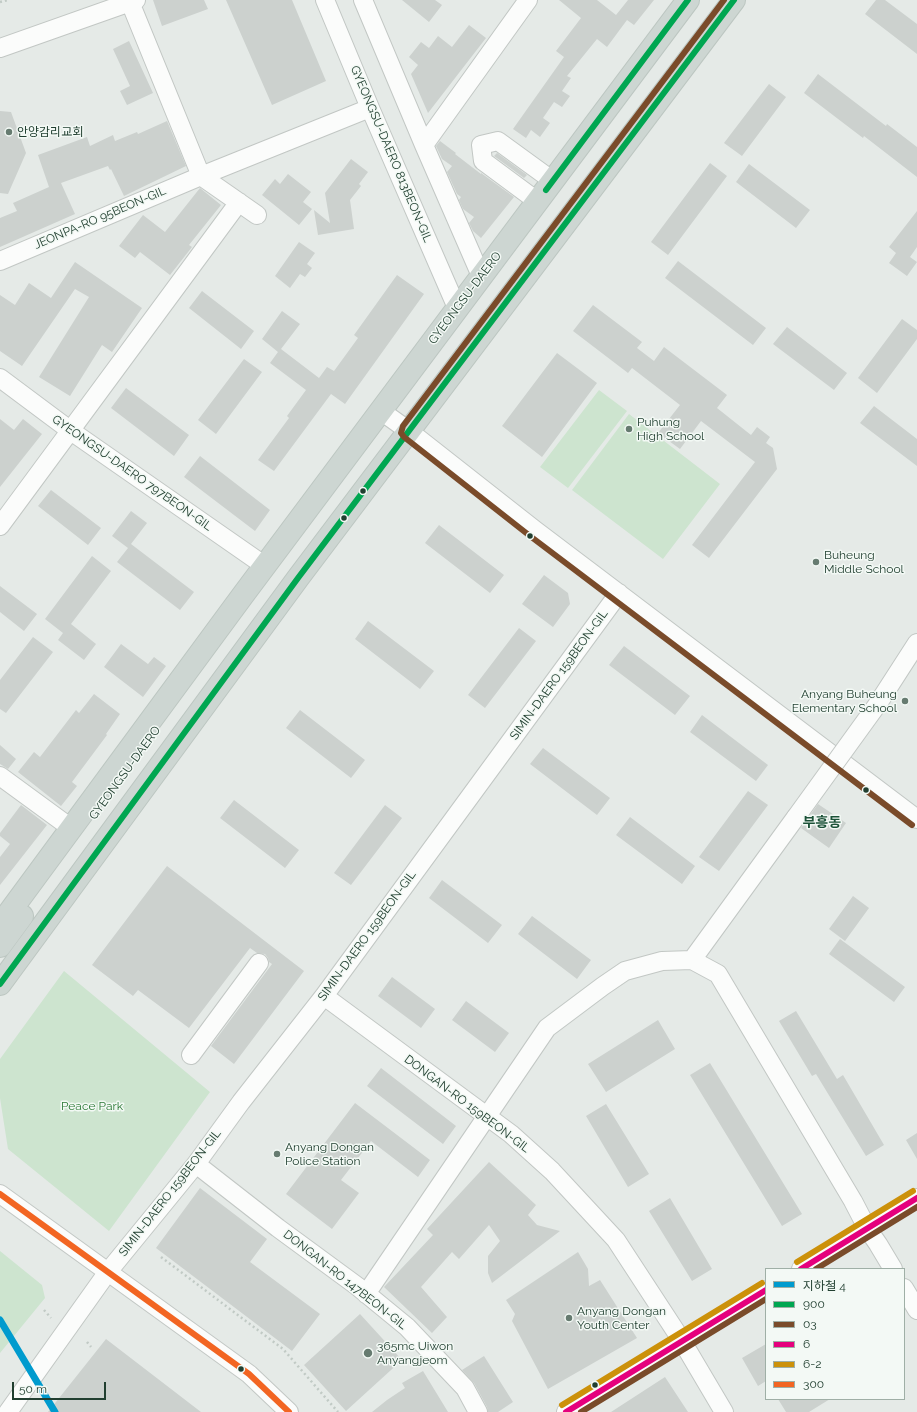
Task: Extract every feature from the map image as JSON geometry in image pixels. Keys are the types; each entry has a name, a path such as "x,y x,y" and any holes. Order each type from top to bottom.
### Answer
{"main road":[{"name":"GYEONGSU-DAERO","path":"0,984 298,578 734,0"},
{"name":"GYEONGSU-DAERO","path":"0,925 552,181 681,3"},
{"name":"GYEONGSU-DAERO","path":"0,966 175,727 298,578"},
{"name":"GYEONGSU-DAERO","path":"0,946 163,720 243,596"}],"street":[{"name":"GYEONGSU-DAERO 813BEON-GIL","path":"325,0 457,308"},
{"path":"363,0 481,276"},
{"path":"424,145 528,0"},
{"path":"0,48 132,1 201,176 257,215"},
{"name":"JEONPA-RO 95BEON-GIL","path":"0,261 201,176 370,108"},
{"path":"537,201 483,161 480,145 498,141 552,181"},
{"path":"0,526 239,202"},
{"name":"GYEONGSU-DAERO 797BEON-GIL","path":"0,378 71,431 265,566"},
{"path":"381,411 618,593 917,819"},
{"name":"SIMIN-DAERO 159BEON-GIL","path":"8,1412 108,1273 196,1164 241,1102 324,996 618,593"},
{"path":"692,960 877,706 917,643"},
{"path":"0,776 72,828"},
{"path":"366,1294 547,1028 625,971 662,961 692,960 718,974 849,1194 867,1228 892,1268"},
{"path":"191,1055 259,963"},
{"name":"DONGAN-RO 159BEON-GIL","path":"324,996 511,1134 552,1171 616,1240 682,1341 724,1412"},
{"name":"DONGAN-RO 147BEON-GIL","path":"196,1164 407,1327 460,1382 465,1388 478,1412"},
{"path":"0,1194 249,1374 289,1412"},
{"path":"803,1268 917,1198"},
{"path":"905,1290 917,1310"},
{"path":"566,1412 765,1291"}],"path":[{"path":"0,2 7,0"},
{"path":"0,6 7,0"},
{"path":"161,1257 283,1349 338,1412"},
{"path":"44,1310 51,1318"},
{"path":"87,1342 91,1347"}],"green space":[{"path":"599,390 627,411 568,488 540,467"},
{"path":"629,414 720,484 663,559 572,490"},
{"name":"Peace Park","path":"64,971 210,1092 109,1231 8,1149 0,1098 0,1059"},
{"path":"0,1251 42,1285 45,1298 0,1353"}],"building":[{"path":"153,0 204,0 208,9 162,26"},
{"path":"226,0 292,0 326,81 272,105"},
{"path":"402,0 435,0 442,5 429,22"},
{"path":"559,0 597,0 616,15 628,0 654,0 634,25 627,20 607,47 597,39 567,76 571,78 562,91 570,96 562,107 554,102 543,118 550,123 540,137 531,130 526,138 513,129 564,57 556,51 581,18"},
{"path":"876,0 885,0 917,24 917,54 865,14"},
{"path":"469,25 486,38 428,113 411,74 418,65 409,57 421,42 429,48 438,36 452,47"},
{"path":"129,41 153,93 127,105 120,91 130,86 113,49"},
{"path":"818,74 886,126 887,124 917,147 917,177 864,136 863,138 804,93"},
{"path":"769,84 786,97 742,156 724,143"},
{"name":"안양감리교회","path":"0,111 11,112 26,153 8,194 0,193"},
{"path":"167,121 186,166 124,196 111,169 110,170 108,166 61,183 75,214 0,247 0,218 17,211 13,203 49,187 38,155 87,137 90,146 113,135 115,141 137,132 138,134"},
{"path":"440,141 481,174 514,197 481,238 473,231 469,223 474,217 463,209 459,200 461,197 457,194 447,172 452,166 442,159 436,146"},
{"path":"497,153 527,175 524,178 494,156"},
{"path":"351,159 368,172 359,184 361,186 350,200 354,229 318,235 314,210 330,223 325,193"},
{"path":"710,163 727,176 668,255 651,242"},
{"path":"749,164 810,210 796,228 736,182"},
{"path":"288,174 311,192 303,202 312,209 299,225 262,195 275,179 280,184"},
{"path":"200,188 221,205 189,245 192,247 170,275 140,252 135,258 119,246 143,215 165,232"},
{"path":"917,211 917,247 910,257 917,262 907,276 889,263 896,253 889,247"},
{"path":"299,242 315,253 307,264 312,268 305,277 300,274 290,288 275,276"},
{"path":"678,261 766,328 753,345 665,278"},
{"path":"75,262 142,308 112,352 102,345 70,396 39,377 89,297 75,289 22,366 0,351 0,295 15,305 29,283 51,298"},
{"path":"397,275 424,294 345,404 331,394 274,471 258,460 289,418 287,416 306,390 270,363 278,352 262,339 282,311 300,324 281,349 319,378 327,367 334,371 358,338 354,335"},
{"path":"202,291 254,331 241,349 189,308"},
{"path":"593,305 642,342 637,348 654,361 664,347 727,395 717,408 751,435 757,427 770,437 766,443 773,448 777,469 709,558 692,545 755,462 701,421 680,449 658,433 680,405 632,368 628,373 573,331"},
{"path":"902,319 917,330 917,339 877,393 858,378"},
{"path":"787,327 847,373 834,390 773,344"},
{"path":"557,353 597,383 542,457 502,426"},
{"path":"244,359 262,372 216,434 198,420"},
{"path":"126,388 189,435 174,456 111,408"},
{"path":"874,406 917,439 917,466 860,423"},
{"path":"0,419 14,430 23,419 42,434 0,487"},
{"path":"200,456 270,510 255,531 184,477"},
{"path":"51,490 101,528 88,545 38,506"},
{"path":"131,511 147,523 131,544 194,592 180,610 117,562 128,548 112,536"},
{"path":"439,525 504,575 490,593 425,543"},
{"path":"92,556 111,571 71,624 96,644 84,660 58,640 63,633 45,619"},
{"path":"544,575 568,593 570,604 553,627 522,604"},
{"path":"0,586 37,614 24,631 0,612"},
{"path":"368,621 434,671 420,689 355,639"},
{"path":"519,628 536,641 485,708 468,695"},
{"path":"33,637 53,652 6,713 0,709 0,680"},
{"path":"121,644 148,664 154,657 166,666 143,697 104,667"},
{"path":"624,646 690,696 675,715 609,665"},
{"path":"94,694 120,714 106,734 107,735 72,782 77,786 61,806 18,772 34,752 40,757 76,710 79,713"},
{"path":"300,710 365,760 351,778 286,728"},
{"path":"702,715 768,765 756,781 690,732"},
{"path":"0,745 16,759 8,769 0,764"},
{"path":"543,748 610,798 597,815 530,764"},
{"path":"748,791 768,805 719,871 699,857"},
{"path":"234,800 299,850 285,868 220,818"},
{"path":"818,804 846,823 829,848 801,828"},
{"path":"21,805 47,825 0,885 0,857 10,844 0,836 0,833"},
{"path":"385,805 402,818 351,885 334,873"},
{"path":"630,817 695,866 682,884 616,835"},
{"path":"167,866 304,971 234,1064 211,1046 272,964 269,962 265,954 257,953 250,948 189,1028 138,990 133,996 92,965"},
{"path":"442,880 502,925 488,943 429,898"},
{"path":"853,896 869,908 845,941 829,929"},
{"path":"532,916 591,960 577,979 518,934"},
{"path":"840,939 905,987 894,1002 829,954"},
{"path":"392,977 435,1009 421,1028 378,996"},
{"path":"466,1001 509,1033 495,1052 452,1020"},
{"path":"796,1011 837,1079 843,1075 884,1145 866,1156 816,1074 812,1076 779,1021"},
{"path":"658,1020 675,1049 606,1092 588,1064"},
{"path":"710,1063 802,1214 782,1226 690,1075"},
{"path":"381,1068 456,1126 443,1144 367,1086"},
{"path":"355,1103 430,1160 418,1177 371,1141 341,1180 359,1193 332,1229 286,1194"},
{"path":"606,1104 649,1174 628,1187 586,1116"},
{"path":"917,1133 917,1159 906,1140"},
{"path":"489,1162 536,1205 528,1215 537,1225 560,1231 492,1283 488,1273 488,1256 500,1241 489,1225 459,1259 452,1252 421,1287 447,1317 432,1333 384,1287 433,1235 427,1229"},
{"path":"200,1188 267,1239 250,1262 320,1314 292,1351 156,1248"},
{"path":"670,1198 712,1269 692,1281 649,1211"},
{"name":"Anyang Dongan Youth Center","path":"578,1252 588,1269 589,1286 600,1280 637,1338 548,1389 512,1321 515,1314 506,1300"},
{"path":"360,1314 402,1360 346,1411 304,1365"},
{"path":"106,1339 201,1412 48,1412"},
{"path":"765,1345 765,1382 758,1386 742,1358"},
{"path":"484,1356 513,1402 498,1412 488,1412 487,1407 474,1383 462,1370"},
{"path":"423,1371 448,1412 372,1412 405,1388 402,1383"},
{"path":"665,1377 688,1412 611,1412"},
{"path":"779,1400 828,1400 809,1412 786,1412"}],"metro line":[{"name":"4","path":"0,1320 55,1412"}],"transit line":[{"name":"900","path":"546,190 688,0"},
{"name":"03","path":"724,0 403,426 401,433 404,437 530,536 912,825"},
{"name":"900","path":"0,984 298,578 734,0"},
{"name":"6-2","path":"797,1262 913,1191"},
{"name":"300","path":"0,1194 249,1374 289,1412"},
{"name":"6","path":"803,1268 917,1198"},
{"name":"03","path":"818,1268 917,1207"},
{"name":"6-2","path":"562,1405 762,1283"},
{"name":"6","path":"566,1412 765,1291"},
{"name":"03","path":"581,1412 765,1300"}],"place":[{"name":"안양감리교회","path":"9,132"},
{"name":"Puhung High School","path":"629,429"},
{"name":"Buheung Middle School","path":"816,562"},
{"name":"Anyang Buheung Elementary School","path":"905,701"},
{"name":"Anyang Dongan Police Station","path":"277,1154"},
{"name":"Anyang Dongan Youth Center","path":"569,1318"},
{"name":"365mc Uiwon Anyangjeom","path":"368,1353"}],"district":[{"name":"부흥동","path":"822,823"}]}
